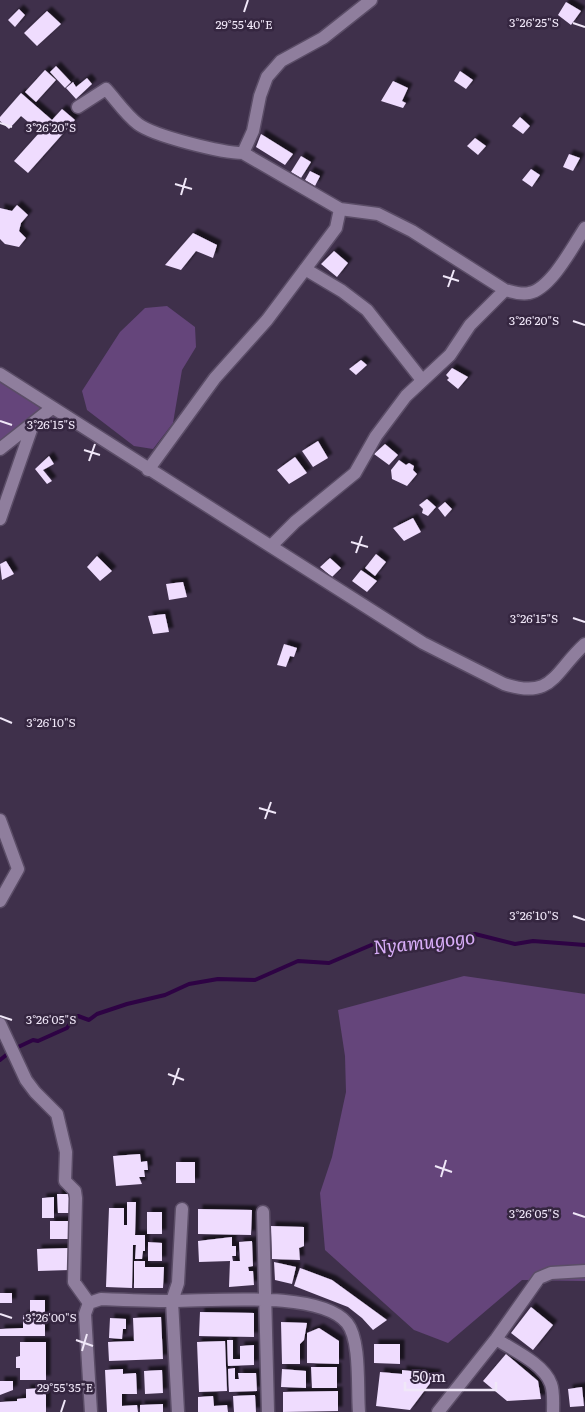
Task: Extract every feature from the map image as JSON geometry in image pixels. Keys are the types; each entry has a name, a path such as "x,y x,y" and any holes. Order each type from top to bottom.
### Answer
{"street":[{"path":"243,154 254,131 260,96 267,77 281,61 323,38 371,0"},
{"path":"78,107 106,89 138,124 149,130 233,154 243,154 340,209 378,214 438,246 505,290 523,294 540,288 556,272 585,228"},
{"path":"148,470 215,378 267,320 336,228 340,209"},
{"path":"305,269 342,291 367,310 422,380"},
{"path":"272,546 295,522 355,473 376,436 406,396 450,355 470,325 505,290"},
{"path":"0,374 148,470 272,546 423,643 491,678 516,688 540,688 549,683 585,644"},
{"path":"0,449 52,408"},
{"path":"0,519 33,424"},
{"path":"0,820 18,869 0,901"},
{"path":"0,1024 26,1080 57,1114 66,1152 65,1181 74,1191 76,1198 74,1282 90,1303"},
{"path":"178,1412 172,1301 178,1284 182,1209"},
{"path":"263,1212 267,1300 268,1412"},
{"path":"438,1412 496,1339 539,1278 550,1273 585,1271"},
{"path":"92,1412 85,1314 90,1303 100,1299 172,1301 267,1300 304,1303 337,1314 346,1322 355,1341 359,1412"},
{"path":"496,1339 539,1368 548,1377 552,1389 553,1412"}],"shaded area":[{"path":"167,306 195,327 196,347 182,370 173,423 153,449 134,446 87,410 82,391 120,332 145,308"},
{"path":"0,374 64,414 46,420 0,454"},
{"path":"464,976 585,994 585,1281 522,1280 448,1343 414,1330 325,1250 320,1193 332,1157 346,1092 345,1056 338,1010"}],"building":[{"path":"566,2 581,11 571,25 558,15"},
{"path":"19,9 25,15 15,27 8,20"},
{"path":"47,11 61,24 37,46 24,33"},
{"path":"56,66 71,82 65,88 50,72"},
{"path":"45,70 56,80 36,102 25,92"},
{"path":"460,71 473,80 466,89 454,81"},
{"path":"87,78 92,84 76,99 66,88 73,82 76,87"},
{"path":"393,81 408,88 402,101 406,103 403,108 381,101"},
{"path":"21,93 52,120 62,109 75,120 28,173 14,161 40,132 21,116 9,129 0,121 0,117"},
{"path":"520,117 530,126 523,134 512,126"},
{"path":"261,134 293,154 285,165 256,147"},
{"path":"475,138 486,146 478,155 467,146"},
{"path":"569,154 580,158 573,171 563,167"},
{"path":"301,156 311,162 301,178 291,172"},
{"path":"531,169 540,175 532,187 522,180"},
{"path":"310,171 320,176 315,186 305,180"},
{"path":"17,205 28,215 21,223 19,231 26,238 19,247 5,244 0,239 0,208 12,211"},
{"path":"193,233 217,245 213,258 196,251 181,270 165,265"},
{"path":"334,251 348,263 337,277 321,264"},
{"path":"361,360 367,365 356,375 349,369"},
{"path":"452,368 468,377 458,389 447,380 449,378 446,375"},
{"path":"318,441 328,458 313,467 302,451"},
{"path":"385,444 398,455 389,465 374,454"},
{"path":"49,456 54,464 43,470 52,481 47,484 35,469"},
{"path":"295,457 307,473 289,484 277,470"},
{"path":"399,460 406,465 409,463 414,466 413,470 417,474 407,486 392,479 391,470"},
{"path":"427,499 436,507 428,516 422,513 423,509 419,505"},
{"path":"445,502 452,509 445,517 438,508"},
{"path":"413,518 421,532 404,541 393,528"},
{"path":"376,554 386,562 375,576 365,568"},
{"path":"97,556 112,571 100,581 87,567"},
{"path":"330,558 341,568 332,577 320,567"},
{"path":"6,561 14,574 2,580 0,564"},
{"path":"361,570 377,581 367,592 352,581"},
{"path":"183,582 187,597 169,600 166,584"},
{"path":"165,614 169,632 153,634 148,616"},
{"path":"284,644 297,648 294,657 290,656 286,667 277,665"},
{"path":"140,1154 141,1162 147,1161 148,1170 144,1170 145,1177 139,1177 142,1184 116,1186 113,1156"},
{"path":"176,1162 195,1162 195,1183 176,1183"},
{"path":"57,1194 70,1194 70,1213 58,1213"},
{"path":"54,1197 54,1218 42,1218 42,1198"},
{"path":"127,1202 136,1202 135,1235 145,1235 145,1251 143,1251 142,1259 135,1259 136,1245 133,1245 132,1288 106,1287 109,1208 124,1208 124,1225 127,1225"},
{"path":"198,1209 252,1210 251,1235 198,1234"},
{"path":"147,1212 162,1212 162,1234 147,1234"},
{"path":"50,1221 71,1221 71,1239 50,1239"},
{"path":"271,1226 304,1227 304,1246 299,1248 300,1260 272,1259"},
{"path":"232,1237 232,1246 236,1246 236,1256 232,1256 233,1261 240,1261 239,1242 252,1241 253,1266 248,1267 249,1271 253,1271 254,1285 229,1287 230,1261 199,1262 198,1241"},
{"path":"148,1242 162,1243 162,1261 148,1261"},
{"path":"70,1248 70,1270 38,1271 37,1249"},
{"path":"134,1261 145,1261 145,1267 164,1267 163,1288 134,1288"},
{"path":"274,1262 296,1267 292,1284 275,1280"},
{"path":"300,1268 332,1280 387,1320 373,1330 348,1307 294,1286"},
{"path":"0,1293 12,1293 12,1303 0,1303"},
{"path":"30,1300 45,1300 45,1336 0,1336 0,1329 23,1328 23,1315 30,1315"},
{"path":"531,1307 553,1325 533,1350 511,1333"},
{"path":"200,1312 254,1313 254,1337 199,1336"},
{"path":"161,1317 163,1359 109,1361 108,1342 134,1341 133,1318"},
{"path":"110,1318 126,1319 126,1329 123,1329 122,1339 109,1338"},
{"path":"281,1322 307,1323 304,1340 300,1344 300,1364 282,1364"},
{"path":"319,1328 339,1341 339,1364 307,1363 307,1333"},
{"path":"227,1340 233,1340 233,1359 240,1359 240,1346 254,1345 254,1365 228,1366"},
{"path":"225,1341 227,1391 199,1392 197,1342"},
{"path":"20,1342 46,1342 46,1380 20,1380 20,1368 16,1368 16,1357 20,1356"},
{"path":"374,1344 400,1344 400,1364 374,1363"},
{"path":"506,1354 538,1381 541,1399 507,1401 483,1381"},
{"path":"311,1367 337,1367 337,1388 312,1388"},
{"path":"235,1368 235,1379 239,1379 238,1373 256,1373 257,1391 229,1392 228,1369"},
{"path":"123,1369 123,1374 136,1373 137,1394 122,1394 122,1406 137,1405 138,1412 107,1412 105,1370"},
{"path":"282,1369 306,1371 306,1388 281,1387"},
{"path":"162,1370 163,1393 145,1394 144,1371"},
{"path":"402,1370 437,1374 410,1410 376,1406 380,1372 402,1374"},
{"path":"0,1381 13,1381 13,1390 0,1395"},
{"path":"582,1387 584,1406 570,1407 568,1389"},
{"path":"46,1388 46,1412 0,1412 0,1402 17,1401 17,1399 26,1398 26,1389"},
{"path":"338,1391 338,1411 283,1412 283,1392"},
{"path":"255,1395 256,1412 234,1412 233,1396"},
{"path":"213,1396 214,1406 227,1405 228,1412 198,1412 198,1397"},
{"path":"163,1404 163,1412 140,1412 140,1405"}],"waterway":[{"name":"Nyamugogo","path":"16,1048 33,1040 38,1041 67,1028 74,1017 78,1016 89,1020 97,1014 127,1004 165,995 189,984 218,979 255,980 298,961 329,963 376,943 388,941 407,945 432,944 475,934 515,944 533,941 585,945"},
{"name":"Nyamugogo","path":"0,1060 10,1052"}]}
